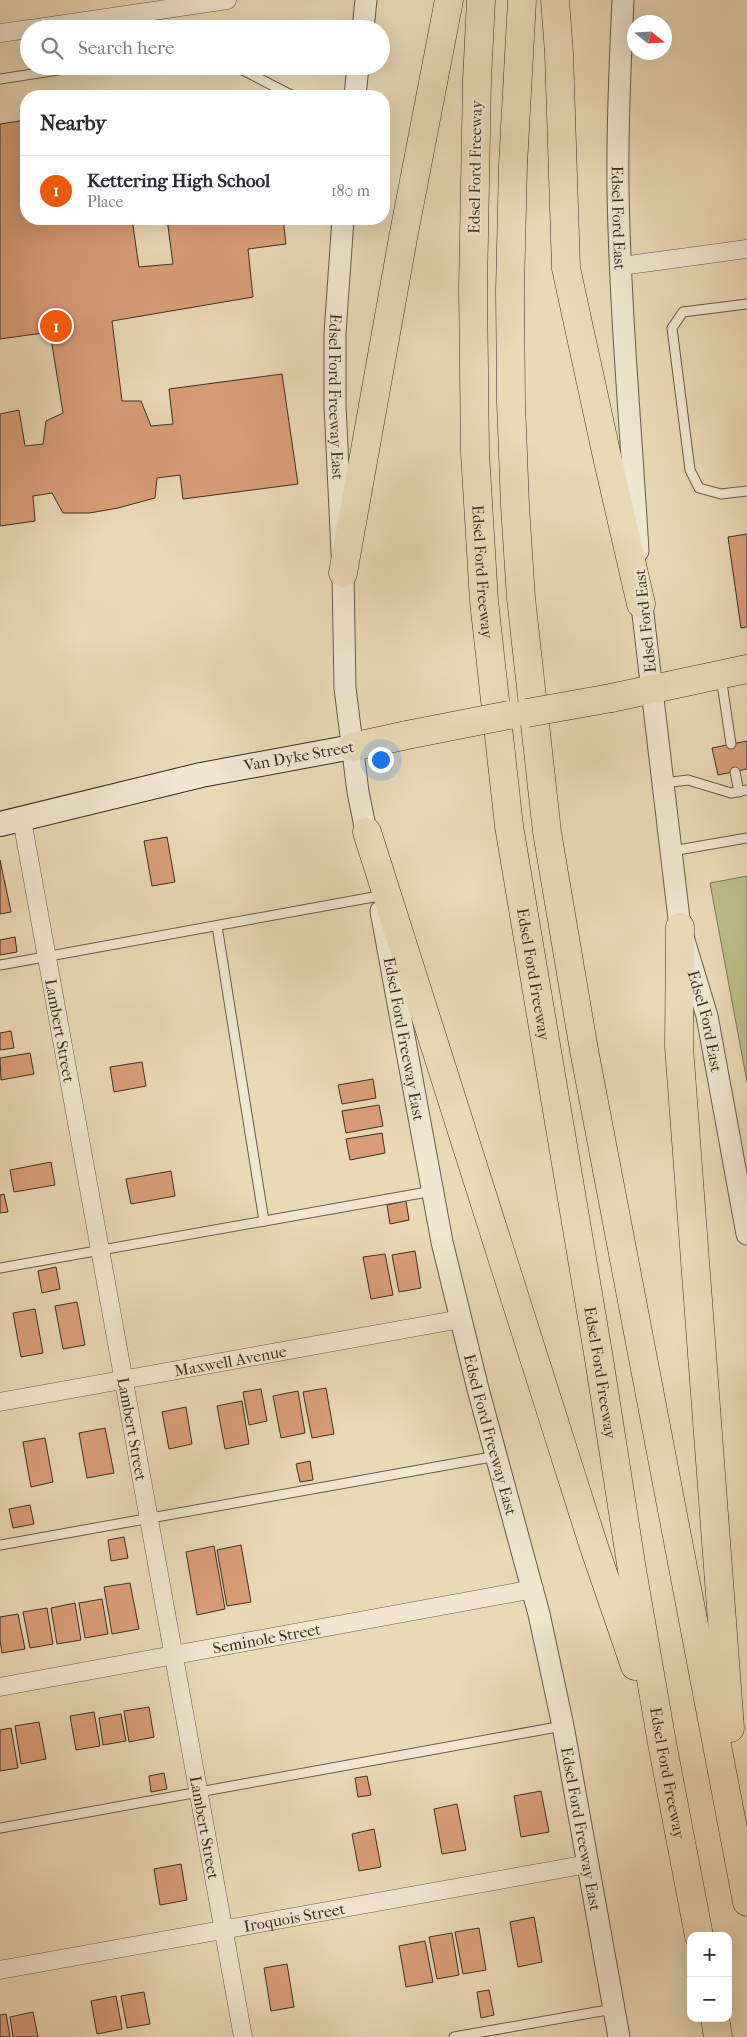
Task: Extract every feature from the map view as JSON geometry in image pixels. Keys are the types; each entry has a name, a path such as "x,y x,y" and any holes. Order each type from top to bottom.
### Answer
{"main road":[{"path":"343,573 403,238 449,0"},
{"name":"Edsel Ford Freeway","path":"481,0 477,80 473,288 475,453 485,611 509,826 662,1743 698,1932"},
{"path":"522,0 511,242 512,420 521,598 547,832 584,1050 747,1902"},
{"path":"555,0 559,53 566,268 641,604"},
{"name":"Van Dyke Street","path":"11,822 201,774 611,698 747,669"},
{"path":"367,832 594,1547 662,1743"},
{"path":"680,927 680,1056 740,1862"},
{"path":"716,2022 718,2037"}],"street":[{"path":"91,20 228,0"},
{"path":"363,20 366,0"},
{"name":"Edsel Ford East","path":"623,0 618,105 621,266 641,604 680,927 707,1016 747,1234"},
{"path":"0,33 20,30"},
{"path":"356,90 357,75"},
{"name":"Edsel Ford Freeway East","path":"342,225 335,333 334,406 343,573 346,688 358,792 379,896 442,1242 497,1456 534,1589 562,1726 619,2037"},
{"path":"621,266 747,249"},
{"name":"Lambert Street","path":"11,822 47,957 243,2037"},
{"name":"Maxwell Avenue","path":"0,1402 461,1319"},
{"name":"Seminole Street","path":"0,1687 534,1589"},
{"name":"Iroquois Street","path":"0,1970 588,1864"}],"lane":[{"path":"0,79 26,75"},
{"path":"252,75 281,90"},
{"path":"747,304 683,312 672,328 690,470 699,488 721,494 747,491"},
{"path":"720,674 731,744"},
{"path":"663,783 688,780 731,793 743,791 736,772"},
{"path":"672,851 747,838"},
{"path":"0,965 379,896"},
{"path":"217,926 264,1221"},
{"path":"0,1268 433,1191"},
{"path":"0,1545 497,1456"},
{"path":"0,1828 562,1726"},
{"path":"454,2037 614,2009"}],"green space":[{"path":"747,876 747,1082 710,883"}],"building":[{"path":"20,121 20,225 133,225 139,267 173,264 168,225 284,225 286,244 248,249 253,297 112,321 122,401 141,401 151,426 173,424 169,389 282,374 298,484 183,499 180,475 157,478 155,498 118,508 89,513 63,513 52,493 33,496 35,521 0,526 0,414 19,410 25,446 43,444 46,421 63,413 50,332 0,339 0,124"},
{"path":"747,534 747,627 741,628 728,537"},
{"path":"747,741 747,769 718,775 712,748"},
{"path":"167,837 175,882 152,886 144,841"},
{"path":"0,860 11,912 0,914"},
{"path":"15,937 17,952 0,955 0,940"},
{"path":"11,1031 14,1048 0,1050 0,1033"},
{"path":"30,1053 34,1074 1,1080 0,1058"},
{"path":"142,1062 146,1086 114,1092 110,1067"},
{"path":"373,1079 376,1098 342,1104 338,1085"},
{"path":"379,1105 383,1126 346,1133 342,1111"},
{"path":"382,1133 385,1153 350,1160 346,1139"},
{"path":"51,1162 55,1185 14,1192 10,1170"},
{"path":"171,1171 175,1196 131,1204 126,1179"},
{"path":"4,1194 8,1212 0,1213 0,1195"},
{"path":"406,1201 409,1220 390,1224 387,1205"},
{"path":"415,1251 421,1288 399,1292 392,1255"},
{"path":"385,1254 393,1295 371,1299 363,1257"},
{"path":"56,1267 60,1289 42,1293 38,1271"},
{"path":"77,1302 85,1345 63,1349 55,1306"},
{"path":"35,1309 43,1353 21,1357 13,1313"},
{"path":"326,1388 334,1434 312,1438 303,1392"},
{"path":"261,1389 267,1421 249,1425 243,1392"},
{"path":"298,1391 305,1433 281,1438 273,1396"},
{"path":"242,1401 249,1444 225,1449 217,1406"},
{"path":"186,1407 192,1444 169,1449 162,1412"},
{"path":"105,1428 114,1473 87,1478 79,1433"},
{"path":"45,1438 53,1482 31,1487 23,1442"},
{"path":"310,1461 313,1480 300,1482 296,1464"},
{"path":"30,1505 34,1524 13,1528 9,1509"},
{"path":"124,1537 128,1558 111,1561 108,1540"},
{"path":"241,1545 251,1602 227,1606 217,1550"},
{"path":"214,1546 225,1609 197,1615 186,1552"},
{"path":"130,1583 139,1629 112,1634 104,1587"},
{"path":"102,1599 108,1634 85,1638 79,1603"},
{"path":"75,1603 81,1640 57,1644 51,1608"},
{"path":"47,1608 53,1644 30,1648 23,1612"},
{"path":"18,1614 25,1649 2,1653 0,1617"},
{"path":"149,1707 154,1737 129,1742 124,1711"},
{"path":"94,1712 100,1746 76,1750 70,1716"},
{"path":"121,1714 126,1741 103,1745 99,1718"},
{"path":"39,1722 46,1759 21,1764 15,1726"},
{"path":"11,1728 18,1768 0,1771 0,1730"},
{"path":"164,1773 167,1789 151,1792 149,1776"},
{"path":"367,1776 371,1795 358,1797 355,1778"},
{"path":"541,1791 549,1832 521,1837 514,1796"},
{"path":"457,1804 466,1850 442,1854 434,1809"},
{"path":"374,1829 381,1867 359,1871 352,1834"},
{"path":"181,1864 187,1900 160,1905 154,1869"},
{"path":"534,1917 542,1962 518,1967 510,1922"},
{"path":"479,1928 486,1970 463,1974 455,1932"},
{"path":"452,1933 459,1975 437,1979 429,1937"},
{"path":"425,1941 433,1982 406,1987 399,1946"},
{"path":"287,1964 294,2007 271,2011 264,1968"},
{"path":"489,1990 494,2015 481,2018 477,1992"},
{"path":"144,1992 150,2024 127,2028 121,1996"},
{"path":"116,1996 122,2029 97,2034 91,2001"},
{"path":"33,2012 38,2037 13,2037 10,2017"},
{"path":"6,2014 10,2037 0,2037 0,2015"}],"place":[{"name":"Kettering High School","path":"56,326"}]}
